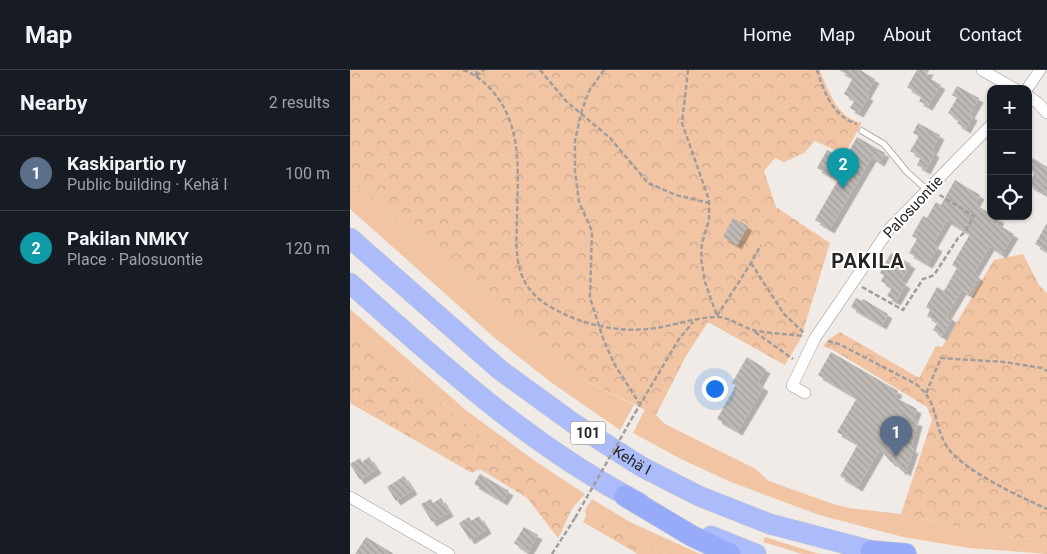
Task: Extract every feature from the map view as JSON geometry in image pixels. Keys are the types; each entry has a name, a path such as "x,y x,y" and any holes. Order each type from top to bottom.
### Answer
{"highway":[{"name":"Kehä I","path":"350,238 500,370 573,423 642,467 699,496 770,524 877,552"},
{"name":"101","path":"350,283 480,396 513,422 585,472 625,496 695,530 756,554"},
{"path":"625,496 692,536 730,554"},
{"path":"877,552 906,554"}],"street":[{"path":"982,70 1007,85"},
{"path":"1030,85 1040,70"},
{"path":"1032,99 1047,113"},
{"name":"Palosuontie","path":"805,393 792,386 802,365 811,337 890,228 987,129"},
{"path":"350,497 449,554"}],"lane":[{"path":"865,132 884,144 907,172 928,189"}],"path":[{"path":"464,70 476,76 491,89 505,108 510,120 515,139 518,166 516,242 518,266 523,279 538,299 568,316 599,326 622,330 648,329 717,316 752,329 811,337 839,344 916,384 926,393 932,404 942,438 947,448 954,455 984,478 1047,509"},
{"path":"476,76 477,70"},
{"path":"476,76 484,70"},
{"path":"540,70 566,101 610,138 648,183 676,196 709,203"},
{"path":"604,70 589,91 581,113 575,141 575,171 580,202 592,231 590,298 615,365 639,403"},
{"path":"688,70 682,123 709,203 709,220 702,242 701,258 705,282 717,316"},
{"path":"816,70 832,106 840,116 849,122 862,126 865,132"},
{"path":"852,282 903,310 923,279 932,276 936,272 958,238 965,232 974,216 928,189"},
{"path":"717,316 761,245"},
{"path":"751,263 784,314 811,337"},
{"path":"552,554 575,518 639,403 679,339 694,320"},
{"path":"752,329 777,349 802,365"},
{"path":"926,393 941,358 1004,362 1042,368 1047,372"}],"green space":[{"path":"350,70 820,70 835,103 846,115 862,123 848,148 837,151 815,141 804,153 784,162 775,158 764,171 776,207 830,243 801,338 785,365 708,322 686,356 656,415 571,374 350,180"},
{"path":"350,180 571,374 634,405 620,430 552,383 496,339 350,209"},
{"path":"1023,254 1039,285 1047,293 1047,539 1010,538 901,514 932,420 927,407 833,350 823,346 840,332 919,378 936,346 942,347 994,260"},
{"path":"350,309 467,411 535,461 585,494 577,503 461,420 350,323"},
{"path":"350,323 461,420 577,503 558,538 527,498 480,469 472,473 350,403"},
{"path":"645,409 656,415 665,424 754,468 769,481 849,508 901,514 1010,538 1047,539 1047,554 969,548 903,537 819,515 731,482 681,459 633,433"},
{"path":"592,499 630,522 700,554 667,554 636,542 586,516 585,510"},
{"path":"586,516 636,542 667,554 638,554 583,522"},
{"path":"765,537 822,554 802,554 763,542"}],"building":[{"path":"839,70 860,70 875,79 866,95 869,96 859,113 850,108 855,100 844,94 853,78"},
{"path":"917,70 929,70 926,76 941,85 928,106 919,101 922,96 907,87"},
{"path":"957,86 979,98 970,114 973,116 966,129 957,123 959,120 948,113 957,98 952,95"},
{"path":"918,123 940,135 932,151 935,153 926,170 917,165 921,157 910,151 919,136 913,133"},
{"path":"857,137 885,153 880,162 872,157 830,229 815,220 838,180 817,168 827,150 844,160"},
{"path":"1033,158 1047,167 1047,195 1032,186 1032,178 1035,173 1032,171"},
{"path":"955,180 980,195 975,204 987,212 987,220 999,220 997,224 1014,234 1002,254 990,246 974,273 979,277 969,294 962,290 947,315 952,318 942,336 933,330 938,322 927,316 930,310 926,307 937,287 944,291 957,268 952,265 970,234 947,220 933,244 938,247 928,264 909,253 917,239 912,236 923,216 927,218 936,202 941,205"},
{"path":"733,218 748,226 737,245 723,237"},
{"path":"1047,223 1047,251 1035,244"},
{"path":"891,253 911,264 901,281 906,284 896,301 887,296 892,288 881,281 884,275 880,273"},
{"path":"856,298 862,301 863,299 888,314 882,325 851,307"},
{"path":"831,352 898,391 895,397 917,409 913,420 918,422 911,448 914,449 906,472 903,469 902,471 894,462 891,462 880,449 858,487 840,476 858,444 837,432 857,398 818,375"},
{"path":"747,357 766,369 758,383 764,387 738,431 717,419 736,385 732,383"},
{"path":"369,457 377,469 360,480 350,464 360,458 362,462"},
{"path":"480,474 509,491 503,501 474,484"},
{"path":"404,476 413,490 396,501 387,487"},
{"path":"441,498 449,512 432,522 421,504 431,499 433,503"},
{"path":"479,516 487,529 470,540 459,523 469,517 471,521"},
{"path":"524,527 538,535 528,552 514,543"},
{"path":"366,537 394,554 355,554"}],"place":[{"name":"Pakilan NMKY","path":"843,189"},
{"name":"Kaskipartio ry","path":"896,457"}],"district":[{"name":"PAKILA","path":"868,261"}]}
